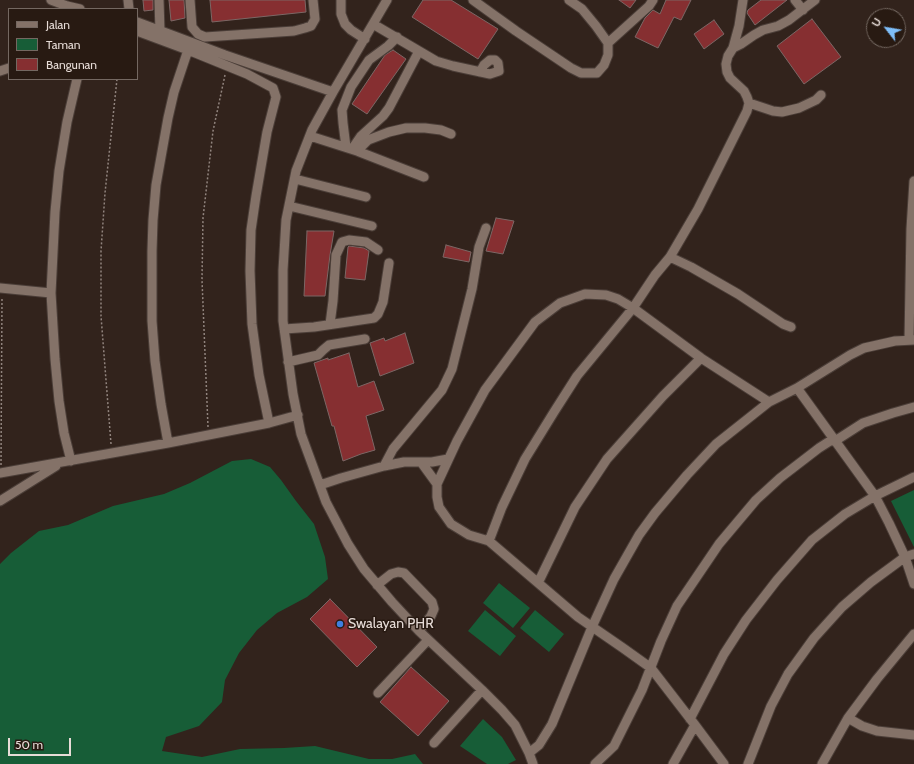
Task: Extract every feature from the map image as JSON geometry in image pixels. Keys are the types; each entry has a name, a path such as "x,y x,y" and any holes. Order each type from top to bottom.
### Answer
{"street":[{"path":"51,0 78,8"},
{"path":"159,0 160,31"},
{"path":"190,0 192,27 198,34 205,37 294,31 311,26 315,19 313,0"},
{"path":"341,0 341,14 345,24 365,39"},
{"path":"387,0 333,92 310,136 296,171 286,220 283,270 283,322 293,394 302,434 326,502 348,544 364,569 419,631 502,710 515,725 530,754 533,764"},
{"path":"473,0 571,68 581,73 597,73 604,65 608,55 608,43 582,9 573,1"},
{"path":"608,43 649,6 653,0"},
{"path":"489,541 502,507 525,459 577,376 633,308 655,275 670,257 698,209 747,111 749,103 747,97 744,91 730,78 727,72 726,64 728,56 733,48 739,26 743,0"},
{"path":"795,0 803,10"},
{"path":"733,48 763,30 778,26 789,20 816,0"},
{"path":"138,22 225,55 333,92"},
{"path":"373,24 436,61 480,72"},
{"path":"138,31 228,66 273,88 276,97 267,132 251,230 250,271 252,324 259,376 269,423"},
{"path":"352,149 342,123 342,110 351,87 369,60 397,38"},
{"path":"168,443 155,361 151,285 152,235 156,185 168,118 174,92 188,50"},
{"path":"352,149 361,136 383,116 389,108 419,51"},
{"path":"71,461 64,433 59,401 51,293 55,212 59,171 67,122 77,80"},
{"path":"749,103 773,111 782,112 800,108 816,100 821,95"},
{"path":"352,149 368,140 389,132 406,128 441,130 451,134"},
{"path":"310,136 352,149 424,177"},
{"path":"295,179 366,197"},
{"path":"530,754 539,745 552,724 592,627 614,579 639,536 655,513 716,444 769,402 797,388 850,354 864,348 883,343 911,340 914,181"},
{"path":"289,206 372,226"},
{"path":"384,466 393,449 442,390 452,369 472,289 480,247 486,228"},
{"path":"330,324 336,255 342,242 349,240 366,242 378,250"},
{"path":"670,257 691,267 738,294 783,324 791,327"},
{"path":"284,329 374,318 378,314 383,302 389,263"},
{"path":"1,288 51,293"},
{"path":"724,764 651,668 578,617 489,541 469,535 451,524 439,507 436,497 437,484 448,458 486,390 535,322 560,303 585,294 606,295 618,299 633,308 701,358 769,402"},
{"path":"288,362 318,355 329,345 365,339"},
{"path":"538,583 575,508 607,459 701,358"},
{"path":"797,388 875,496 889,523 914,584"},
{"path":"596,764 614,746 642,690 661,641 677,606 724,538 756,500 780,478 830,441 835,441 863,424 914,407"},
{"path":"1,473 168,443 269,423 298,415"},
{"path":"320,485 384,466 404,462 432,462 448,458"},
{"path":"421,462 437,484"},
{"path":"0,501 60,463"},
{"path":"673,764 729,647 746,620 777,580 812,540 845,514 875,496 914,477"},
{"path":"748,764 774,699 788,674 814,638 842,607 871,582 904,557 914,554"},
{"path":"377,585 391,574 398,572 404,573 432,602 434,609 431,616 419,631"},
{"path":"822,764 848,718 877,679 914,634"},
{"path":"378,693 428,640"},
{"path":"434,743 482,690"},
{"path":"848,718 862,726 877,731 914,735"}],"path":[{"path":"208,435 202,280 203,218 213,131 228,66"},
{"path":"111,454 101,316 101,251 116,80"},
{"path":"1,288 1,473"}],"green space":[{"path":"251,459 270,467 314,524 325,557 328,579 307,597 277,613 257,630 239,653 225,680 222,702 199,726 166,737 162,751 202,757 240,749 315,746 369,759 392,759 415,754 423,764 0,764 0,564 11,553 39,531 68,525 113,506 164,494 190,483 232,461"},
{"path":"914,490 914,547 891,501"},
{"path":"499,583 530,608 513,628 483,603"},
{"path":"485,610 516,636 500,656 468,631"},
{"path":"535,610 564,634 549,652 520,628"},
{"path":"483,719 502,737 516,760 508,764 487,764 460,746"}],"building":[{"path":"143,0 153,0 153,10 144,11"},
{"path":"169,0 184,0 185,18 171,21"},
{"path":"210,0 305,0 306,12 212,22"},
{"path":"423,0 451,0 498,29 478,59 412,17"},
{"path":"619,0 636,0 630,8"},
{"path":"666,0 691,0 681,20 674,17 658,48 635,37 645,18 653,10 660,14"},
{"path":"761,0 787,0 755,25 747,13 748,10"},
{"path":"812,19 841,57 804,84 777,46"},
{"path":"714,20 724,34 704,49 694,34"},
{"path":"393,50 406,59 367,114 352,104 385,55"},
{"path":"496,218 514,221 503,254 486,251"},
{"path":"307,231 334,231 325,296 304,296"},
{"path":"446,245 471,252 469,262 443,257"},
{"path":"349,246 364,248 369,251 365,280 345,278"},
{"path":"405,333 414,363 380,376 370,343 384,338 385,341"},
{"path":"349,353 358,387 374,381 384,410 366,416 375,450 343,461 334,426 332,426 314,363"},
{"path":"330,599 377,647 357,667 310,619"},
{"path":"411,667 449,701 418,736 380,702"}],"place":[{"name":"Swalayan PHR","path":"340,624"}]}
